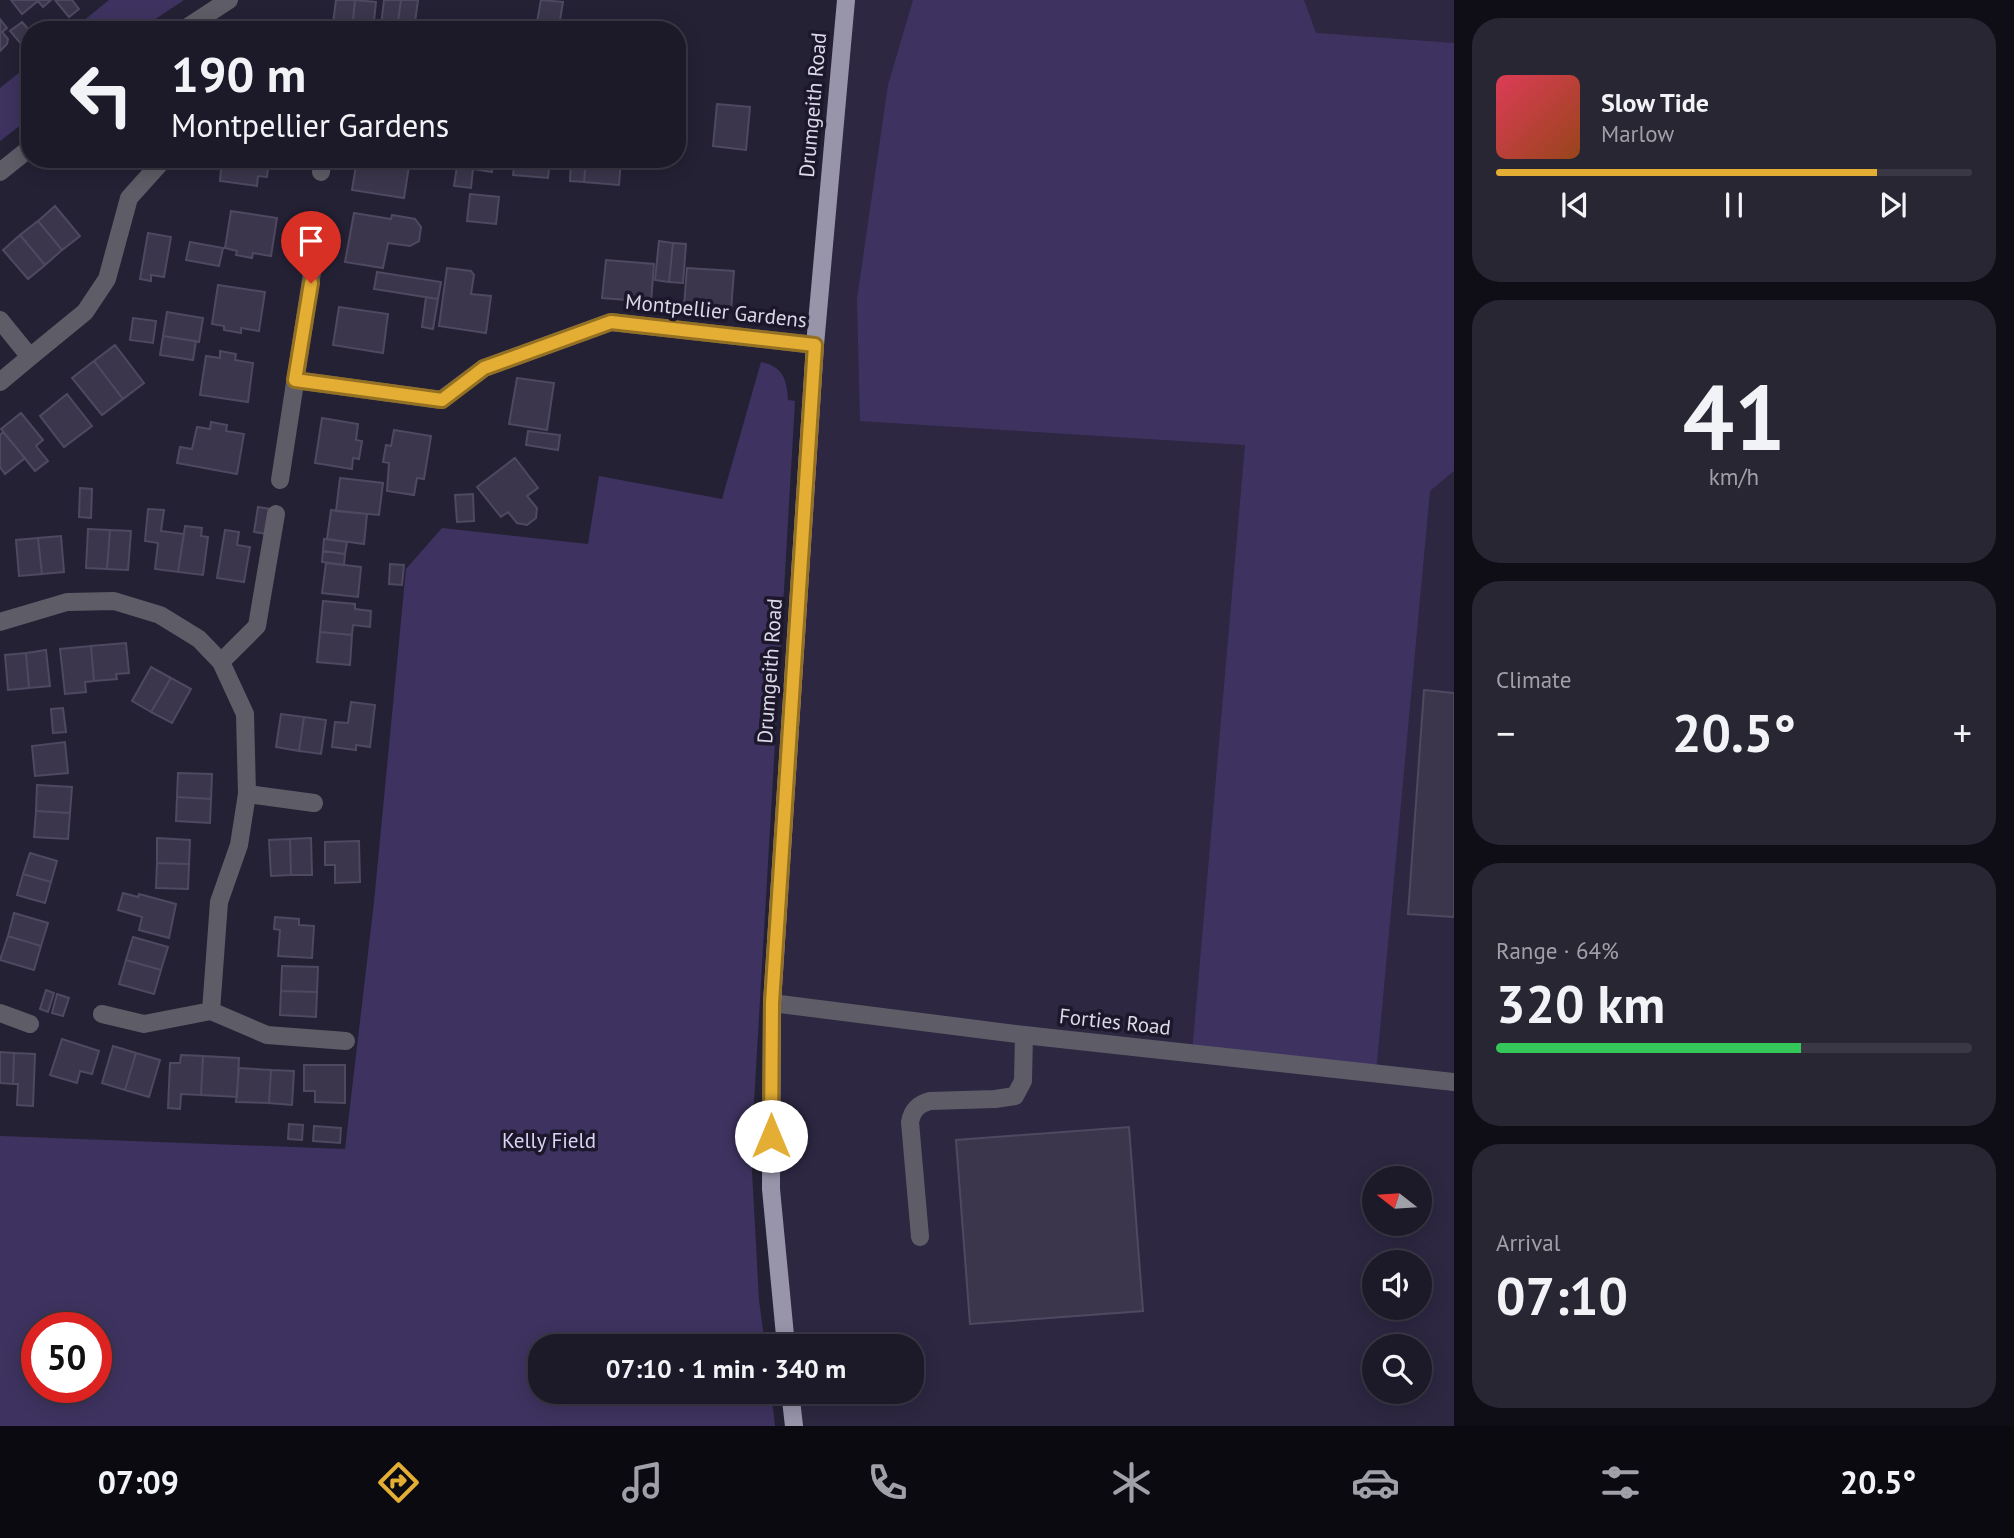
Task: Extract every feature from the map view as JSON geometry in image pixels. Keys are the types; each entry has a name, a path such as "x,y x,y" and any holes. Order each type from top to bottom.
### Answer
{"main road":[{"name":"Drumgeith Road","path":"785,1334 771,1189 772,1003 815,345 846,0"},
{"path":"791,1404 794,1426"}],"street":[{"path":"197,21 229,0"},
{"path":"0,172 21,155"},
{"path":"0,382 85,312 107,279 129,198 156,168"},
{"path":"280,480 318,234"},
{"path":"0,320 30,357"},
{"name":"Montpellier Gardens","path":"295,380 442,400 484,368 611,322 815,345"},
{"path":"221,662 257,626 276,514"},
{"path":"0,622 67,602 114,601 160,615 199,639 221,662 245,714 247,794 239,845 219,902 211,1011"},
{"path":"247,794 314,803"},
{"name":"Forties Road","path":"772,1003 1024,1035 1454,1082"},
{"path":"102,1014 144,1024 211,1011 267,1035 346,1041"},
{"path":"0,1013 30,1024"},
{"path":"920,1237 910,1122 912,1113 923,1102 1015,1096 1023,1081 1024,1035"}],"shaded area":[{"path":"846,0 1454,0 1454,1426 794,1426 791,1404 924,1404 924,1334 786,1334 772,1003"}],"green space":[{"path":"109,0 184,0 152,21 83,21"},
{"path":"913,0 1304,0 1316,33 1454,43 1454,471 1430,491 1376,1073 1192,1053 1245,445 860,421 857,299 888,85"},
{"path":"21,71 21,125 0,141 0,88"},
{"name":"Kelly Field","path":"761,362 779,371 786,386 788,400 795,401 751,1153 763,1334 528,1334 528,1404 772,1404 775,1426 0,1426 0,1136 345,1149 374,902 406,569 442,528 588,544 599,476 722,499"}],"building":[{"path":"11,0 51,0 43,7 38,1 22,14"},
{"path":"55,0 72,0 79,9 69,17"},
{"path":"336,0 355,0 353,21 333,21"},
{"path":"355,0 376,2 374,21 353,21"},
{"path":"384,0 401,0 398,21 381,21"},
{"path":"401,0 418,0 415,21 398,21"},
{"path":"541,0 563,2 560,21 537,21"},
{"path":"0,19 7,28 2,32 8,39 0,51"},
{"path":"21,23 21,44 10,31"},
{"path":"717,104 750,107 746,150 713,146"},
{"path":"221,168 268,168 267,177 258,176 257,186 220,181"},
{"path":"356,168 409,168 404,198 352,190"},
{"path":"457,168 492,168 492,172 473,169 471,188 454,186"},
{"path":"514,168 549,168 548,178 513,175"},
{"path":"571,168 585,168 584,182 570,181"},
{"path":"585,168 620,168 619,185 584,182"},
{"path":"470,194 499,197 496,224 467,221"},
{"path":"55,206 80,236 62,250 38,221"},
{"path":"231,211 277,218 271,256 253,253 252,258 236,255 237,251 225,248"},
{"path":"354,213 391,219 392,215 415,219 421,227 419,241 410,246 388,243 383,268 345,262"},
{"path":"38,221 62,250 45,265 20,235"},
{"path":"148,233 171,237 164,277 151,275 151,281 140,279"},
{"path":"20,235 45,265 28,279 3,250"},
{"path":"659,241 673,243 669,282 655,280"},
{"path":"190,242 223,248 219,266 186,260"},
{"path":"673,243 686,244 683,283 669,282"},
{"path":"606,260 654,264 651,302 602,298"},
{"path":"447,268 471,271 474,275 471,294 491,296 486,333 439,326"},
{"path":"687,268 734,271 731,310 684,306"},
{"path":"377,272 441,282 438,299 374,289"},
{"path":"218,285 265,292 259,331 241,328 241,333 224,330 224,326 212,324"},
{"path":"426,297 438,299 433,329 422,327"},
{"path":"339,307 388,314 383,353 333,345"},
{"path":"167,312 203,318 199,342 163,336"},
{"path":"133,318 156,321 153,343 130,340"},
{"path":"163,336 196,341 193,360 160,355"},
{"path":"115,345 144,383 123,399 94,361"},
{"path":"220,351 236,354 235,360 253,363 248,402 200,395 206,356 220,358"},
{"path":"94,361 123,399 102,415 72,378"},
{"path":"517,378 554,383 547,430 509,424"},
{"path":"67,394 92,426 64,447 40,416"},
{"path":"21,413 43,440 36,446 48,461 35,471 1,429"},
{"path":"322,418 358,424 356,440 362,441 359,459 353,458 352,469 315,463"},
{"path":"211,422 227,425 226,431 244,434 237,474 177,463 180,447 192,449 197,427 210,429"},
{"path":"394,430 431,436 424,479 417,478 414,495 387,491 389,463 383,462 386,445 391,446"},
{"path":"528,431 560,435 558,450 526,445"},
{"path":"3,432 25,458 5,474 0,467 0,435"},
{"path":"515,458 538,488 527,496 537,508 536,518 527,525 517,523 508,512 501,517 477,487"},
{"path":"340,478 383,483 379,515 336,511"},
{"path":"80,488 92,489 91,518 79,517"},
{"path":"473,494 474,521 457,522 455,495"},
{"path":"258,507 271,509 267,534 254,532"},
{"path":"148,509 164,510 161,531 184,534 178,572 155,569 158,543 145,541"},
{"path":"331,510 367,514 364,544 327,539"},
{"path":"185,526 202,528 201,536 208,537 203,575 178,572"},
{"path":"88,529 110,530 107,569 86,568"},
{"path":"110,530 131,531 128,570 107,569"},
{"path":"225,530 239,532 237,545 250,547 244,582 217,578"},
{"path":"61,536 64,572 42,574 38,538"},
{"path":"38,538 42,574 19,576 16,540"},
{"path":"324,539 347,542 345,554 323,551"},
{"path":"323,551 345,554 344,565 322,562"},
{"path":"326,563 361,567 358,597 322,593"},
{"path":"390,564 404,565 402,585 389,584"},
{"path":"323,601 355,604 355,609 371,611 370,627 353,625 352,635 320,632"},
{"path":"320,632 352,635 350,665 317,662"},
{"path":"126,643 129,673 116,674 117,679 94,681 91,646"},
{"path":"91,646 94,681 85,682 86,692 65,694 60,649"},
{"path":"46,650 50,686 29,688 26,653"},
{"path":"26,653 29,688 8,690 5,655"},
{"path":"151,667 171,678 151,712 132,701"},
{"path":"171,678 191,689 172,723 151,712"},
{"path":"1424,690 1454,693 1454,917 1408,914"},
{"path":"351,702 375,705 370,747 356,745 356,750 332,747 335,722 348,723"},
{"path":"63,708 66,732 53,733 51,709"},
{"path":"281,714 304,717 299,751 276,747"},
{"path":"304,717 326,720 321,754 299,751"},
{"path":"65,742 68,773 35,776 32,746"},
{"path":"178,773 212,774 211,799 177,797"},
{"path":"37,785 72,787 70,813 36,811"},
{"path":"177,797 211,799 210,823 176,821"},
{"path":"36,811 70,813 68,839 34,837"},
{"path":"157,838 190,840 189,864 157,863"},
{"path":"311,838 312,875 291,875 290,839"},
{"path":"290,839 291,875 271,876 269,840"},
{"path":"359,841 360,882 335,883 335,865 325,865 325,842"},
{"path":"30,853 57,861 51,882 23,874"},
{"path":"157,863 189,864 188,889 156,888"},
{"path":"23,874 51,882 45,903 17,895"},
{"path":"123,893 138,897 139,894 176,904 169,938 139,930 142,917 118,910"},
{"path":"14,913 48,923 41,946 8,936"},
{"path":"275,917 299,919 299,925 314,926 312,958 278,956 280,930 274,929"},
{"path":"8,936 41,946 34,970 0,960"},
{"path":"133,937 168,947 161,970 126,960"},
{"path":"126,960 161,970 154,994 119,984"},
{"path":"282,966 318,967 317,992 281,991"},
{"path":"46,990 54,993 48,1012 40,1009"},
{"path":"281,991 317,992 316,1017 280,1015"},
{"path":"57,994 69,998 63,1016 52,1013"},
{"path":"62,1039 99,1051 92,1074 80,1071 77,1083 50,1075"},
{"path":"113,1046 136,1053 125,1090 102,1083"},
{"path":"0,1052 14,1053 13,1084 0,1083"},
{"path":"14,1053 35,1054 33,1106 17,1105 18,1084 13,1084"},
{"path":"136,1053 160,1060 149,1097 125,1090"},
{"path":"181,1055 203,1056 201,1095 181,1094 180,1109 168,1108 170,1063 180,1063"},
{"path":"203,1056 239,1058 237,1097 201,1095"},
{"path":"304,1065 345,1065 345,1103 315,1102 315,1091 304,1091"},
{"path":"239,1068 271,1070 269,1103 236,1102"},
{"path":"271,1070 294,1071 292,1105 269,1103"},
{"path":"289,1124 303,1125 302,1140 288,1139"},
{"path":"314,1126 341,1128 340,1143 313,1141"},
{"path":"1129,1127 1143,1311 970,1324 956,1140"}],"route":[{"path":"311,283 295,380 442,400 484,368 611,322 767,342 815,345 772,1003 771,1136"}]}
